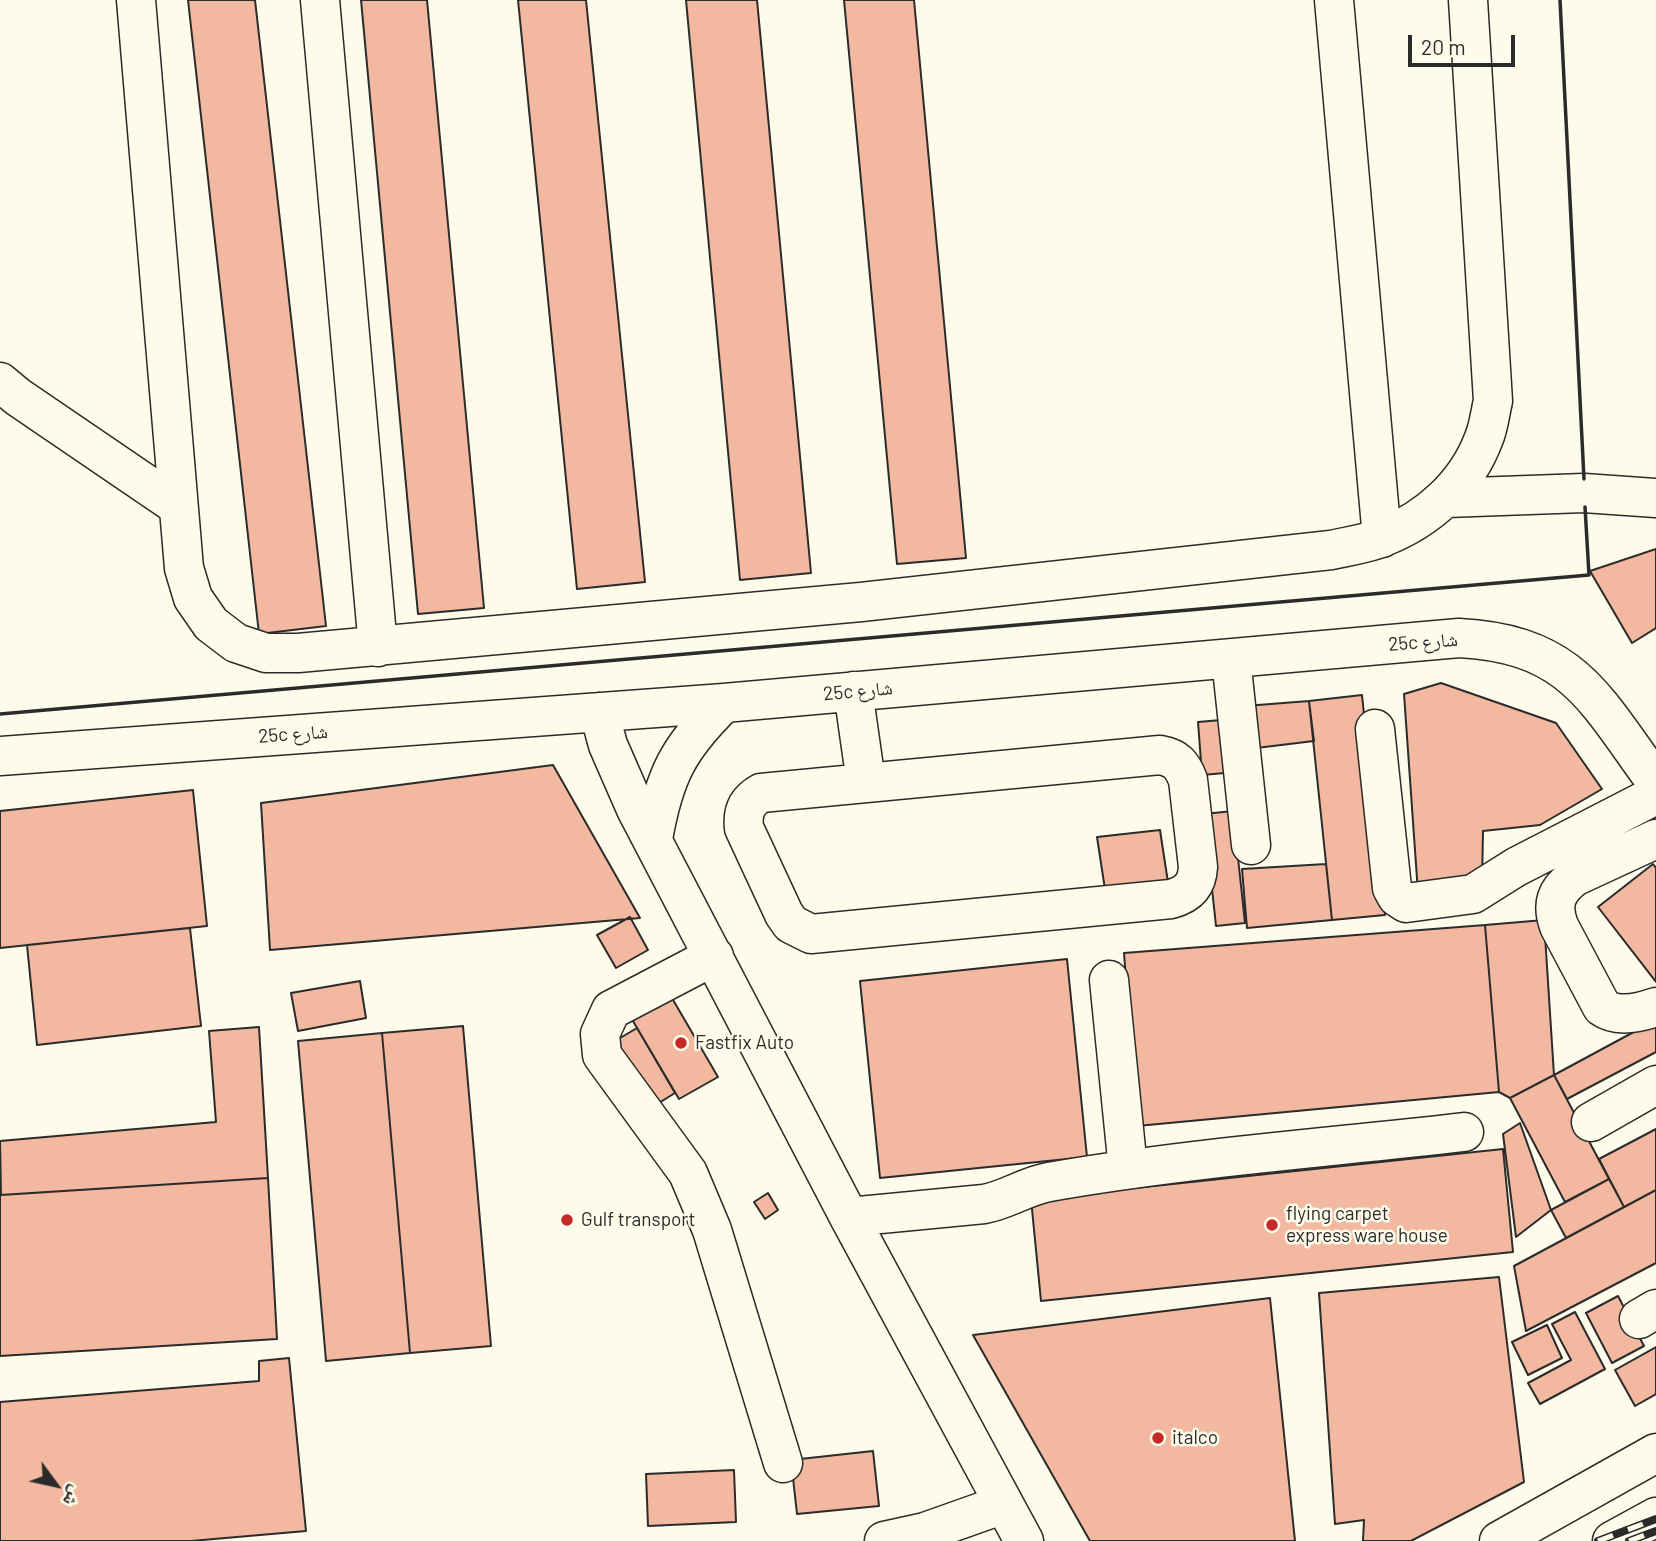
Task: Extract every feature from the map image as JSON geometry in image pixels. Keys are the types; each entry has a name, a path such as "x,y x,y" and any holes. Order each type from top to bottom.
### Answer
{"street":[{"path":"136,0 184,568 193,598 211,624 236,643 266,653 378,647 697,618 1331,550 1382,538 1415,521 1446,498 1463,479 1485,437 1493,401 1468,0"},
{"path":"320,0 378,647"},
{"path":"1334,0 1382,538"},
{"path":"0,382 178,506"},
{"path":"1446,498 1584,493 1656,498"},
{"name":"25c شارع","path":"0,756 724,703 1459,638 1487,639 1515,645 1542,655 1566,670 1587,688 1656,782"},
{"path":"1231,659 1251,845"},
{"path":"853,691 866,782"},
{"path":"653,839 660,801 674,764 696,730 724,703"},
{"path":"599,712 621,778 849,1217 1024,1541"},
{"path":"1375,729 1392,888 1397,897 1406,903 1473,894 1516,867 1656,795"},
{"path":"1160,755 1173,758 1183,767 1188,780 1198,878 1183,896 1171,899 823,935 800,930 791,924 784,914 744,828 746,807 752,798 761,793 866,782 1160,755"},
{"path":"1656,839 1574,877 1562,886 1555,898 1554,912 1602,1007 1610,1013 1619,1014 1656,1007"},
{"path":"714,956 611,1010 600,1034 602,1055 688,1173 712,1230 783,1463"},
{"path":"1109,980 1128,1169"},
{"path":"1591,1122 1656,1085"},
{"path":"849,1217 984,1204 1038,1185 1128,1169 1464,1132"},
{"path":"1499,1541 1656,1453"},
{"path":"884,1541 927,1536 1004,1504"},
{"path":"1612,1541 1656,1517"}],"building":[{"path":"188,0 255,0 326,626 259,634"},
{"path":"361,0 427,0 484,608 418,614"},
{"path":"518,0 586,0 645,582 577,589"},
{"path":"686,0 757,0 811,573 740,580"},
{"path":"844,0 914,0 966,558 897,564"},
{"path":"1656,549 1656,628 1632,643 1590,571"},
{"path":"1441,683 1556,723 1602,789 1540,825 1483,831 1482,881 1418,893 1404,694"},
{"path":"1362,695 1385,915 1332,920 1309,701"},
{"path":"1309,701 1314,741 1248,749 1245,706"},
{"path":"1221,720 1225,773 1202,775 1198,722"},
{"path":"553,765 640,918 270,950 261,803"},
{"path":"193,790 207,926 0,948 0,811"},
{"path":"1233,811 1245,923 1216,926 1204,814"},
{"path":"1160,830 1169,889 1106,896 1097,837"},
{"path":"1326,864 1332,920 1247,928 1242,869"},
{"path":"1653,864 1656,868 1656,982 1598,907"},
{"path":"630,917 648,950 616,968 597,935"},
{"path":"1544,920 1554,1075 1510,1098 1499,1092 1485,925"},
{"path":"1485,925 1499,1092 1137,1126 1124,953"},
{"path":"190,928 201,1026 37,1045 27,945"},
{"path":"1067,959 1087,1157 880,1178 860,981"},
{"path":"360,981 366,1018 298,1031 291,993"},
{"path":"669,993 718,1077 679,1099 630,1016"},
{"path":"1656,1020 1656,1052 1567,1099 1554,1075"},
{"path":"463,1026 491,1346 410,1353 382,1033"},
{"path":"259,1027 268,1178 1,1195 0,1141 216,1122 209,1031"},
{"path":"637,1028 675,1093 654,1106 615,1041"},
{"path":"382,1033 410,1353 326,1361 298,1041"},
{"path":"1554,1075 1609,1179 1565,1202 1510,1098"},
{"path":"1520,1123 1551,1210 1516,1237 1503,1134"},
{"path":"1656,1129 1656,1190 1624,1207 1599,1159"},
{"name":"flying carpet express ware house","path":"1503,1149 1513,1252 1041,1301 1031,1199"},
{"path":"268,1178 277,1339 0,1356 0,1195"},
{"path":"1609,1179 1624,1207 1566,1238 1551,1210"},
{"path":"1656,1190 1656,1263 1526,1331 1514,1266"},
{"path":"768,1193 778,1210 765,1219 754,1202"},
{"path":"1499,1277 1524,1482 1411,1541 1363,1541 1364,1520 1335,1524 1319,1293"},
{"path":"1618,1296 1644,1346 1612,1363 1586,1313"},
{"name":"italco","path":"1270,1298 1295,1541 1090,1541 973,1335"},
{"path":"1575,1312 1605,1369 1540,1404 1528,1383 1571,1360 1552,1324"},
{"path":"1547,1325 1562,1358 1528,1375 1512,1342"},
{"path":"1656,1347 1656,1394 1635,1406 1615,1370"},
{"path":"289,1358 306,1531 191,1541 0,1541 0,1402 259,1381 259,1361"},
{"path":"873,1451 879,1506 797,1514 791,1460"},
{"path":"734,1470 736,1522 648,1526 646,1474"}],"railway":[{"path":"1598,1541 1656,1519"},
{"path":"1629,1541 1656,1531"}],"wall":[{"path":"1560,0 1584,479"},
{"path":"0,714 1589,575 1585,507"}],"place":[{"name":"Fastfix Auto","path":"681,1043"},
{"name":"Gulf transport","path":"567,1220"},
{"name":"flying carpet express ware house","path":"1272,1225"},
{"name":"italco","path":"1158,1438"}]}
